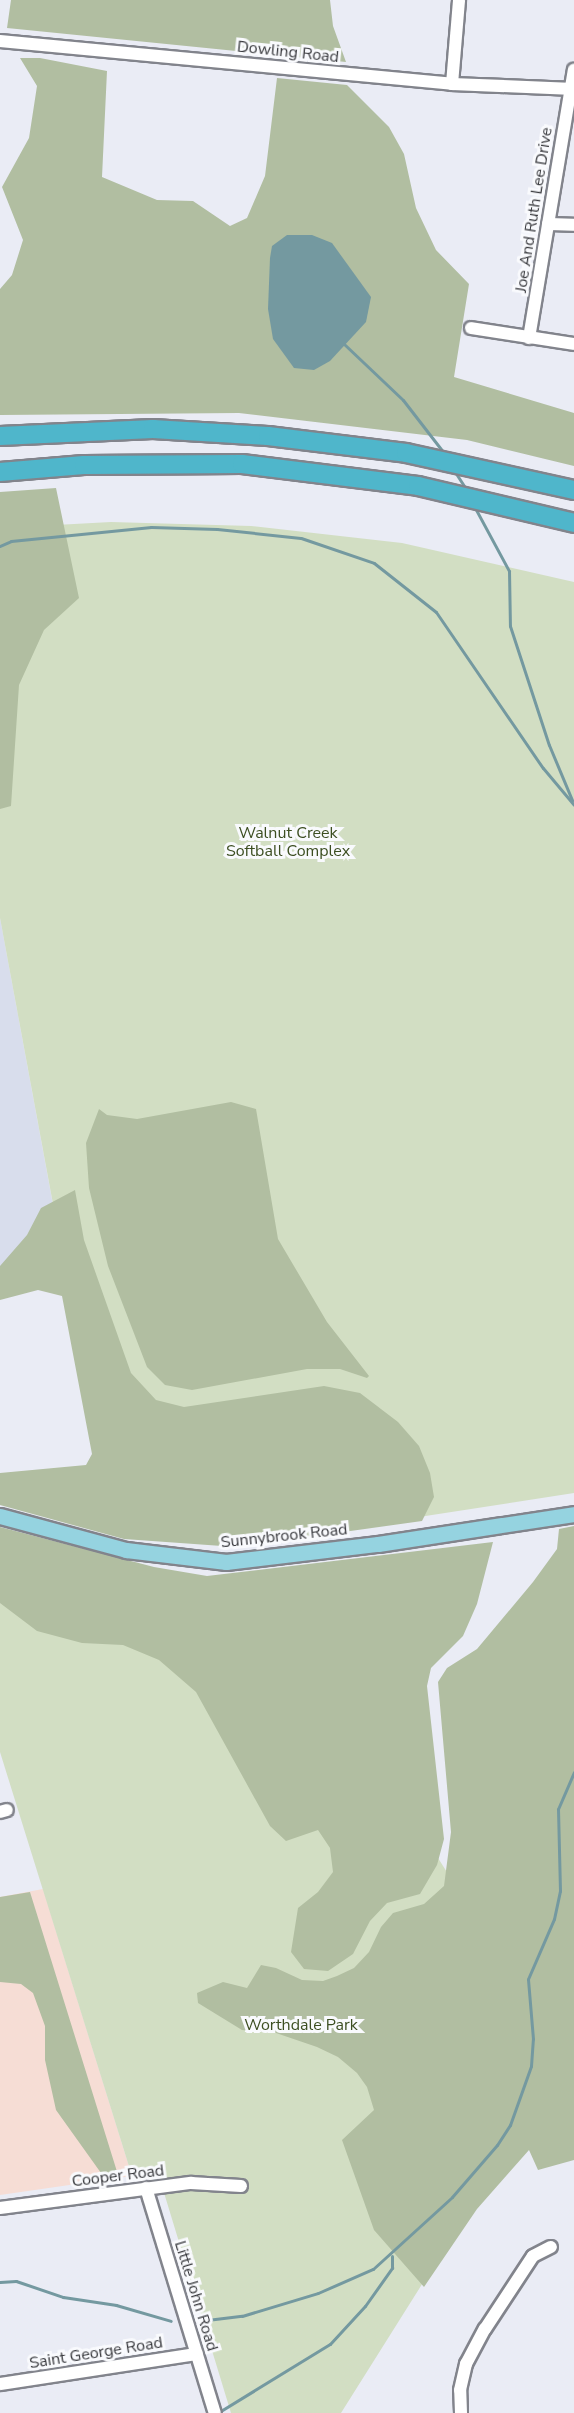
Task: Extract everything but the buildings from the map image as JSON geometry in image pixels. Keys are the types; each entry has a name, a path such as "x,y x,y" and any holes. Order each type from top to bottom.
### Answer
{"highway":[{"path":"0,436 153,429 268,436 406,453 574,490"},
{"path":"0,472 84,465 242,464 418,486 574,523"}],"main road":[{"name":"Sunnybrook Road","path":"0,1516 126,1550 226,1562 378,1544 574,1514"}],"street":[{"path":"452,84 459,0"},
{"name":"Dowling Road","path":"0,41 452,84 572,89"},
{"name":"Joe And Ruth Lee Drive","path":"529,338 574,70"},
{"path":"548,224 574,225"},
{"path":"471,327 574,344"},
{"name":"Cooper Road","path":"0,2208 191,2183 241,2186"},
{"name":"Little John Road","path":"146,2188 215,2413"},
{"path":"461,2413 460,2390 466,2364 485,2329 533,2256 551,2247"},
{"name":"Saint George Road","path":"0,2384 197,2354"}],"shaded area":[{"path":"0,918 63,1259 0,1278"},
{"path":"43,1889 132,2176 0,2195 0,1897"}],"green space":[{"path":"11,0 330,0 333,26 346,62 7,28"},
{"path":"20,58 40,58 107,71 102,177 157,200 193,201 230,226 247,218 265,176 277,78 347,85 389,127 404,154 416,208 436,250 469,284 454,377 574,413 574,466 467,440 239,413 0,415 0,289 12,275 23,240 2,187 29,138 37,86"},
{"path":"56,488 79,598 44,630 19,685 11,806 0,809 0,492"},
{"name":"Walnut Creek Softball Complex","path":"111,522 251,526 402,543 574,582 574,1493 354,1527 103,1474 0,918 0,528"},
{"path":"231,1102 256,1109 278,1239 327,1322 369,1376 367,1378 340,1369 307,1369 192,1390 165,1385 147,1367 108,1266 89,1188 86,1143 99,1109 107,1115 137,1119"},
{"path":"75,1190 84,1240 131,1373 156,1400 184,1407 324,1386 360,1393 398,1422 419,1446 430,1473 434,1497 422,1521 236,1547 124,1539 0,1505 0,1473 86,1465 92,1454 62,1296 38,1290 0,1300 0,1266 27,1235 41,1208"},
{"path":"574,1526 574,2160 538,2170 529,2150 477,2209 424,2287 374,2230 342,2140 374,2110 367,2087 357,2073 338,2057 317,2047 276,2033 242,2030 198,2003 197,1993 223,1982 247,1988 261,1965 276,1968 302,1980 323,1981 337,1976 354,1968 369,1952 381,1927 393,1913 424,1904 444,1886 451,1832 438,1682 447,1668 477,1649 533,1582 557,1549 559,1529"},
{"path":"0,1527 154,1567 207,1576 493,1542 477,1604 463,1636 431,1668 427,1686 444,1839 437,1865 420,1894 387,1903 370,1921 353,1954 328,1971 304,1969 291,1952 298,1908 318,1892 333,1872 330,1848 318,1830 286,1841 270,1826 196,1692 159,1660 123,1645 82,1643 37,1631 0,1603"},
{"name":"Worthdale Park","path":"0,1531 419,1828 495,1948 453,2235 341,2413 231,2413 158,2173 132,2176 0,1752"},
{"path":"30,1892 119,2178 106,2180 56,2110 45,2060 45,2026 33,1993 21,1984 0,1982 0,1897"}],"water":[{"path":"287,235 312,235 332,243 371,297 366,322 330,361 314,370 294,368 273,339 268,309 270,258 272,246"}],"waterway":[{"path":"344,344 403,400 444,453"},
{"path":"455,472 466,489"},
{"path":"474,506 509,571 510,626 549,745 572,800"},
{"path":"0,546 11,541 151,527 217,529 301,538 374,563 436,612 543,768 574,805"},
{"path":"207,2320 242,2316 318,2293 373,2269 452,2197 497,2145 510,2125 531,2066 533,2039 528,1979 554,1919 560,1891 558,1809 574,1772"},
{"path":"219,2412 330,2344 365,2306 392,2268 392,2256"},
{"path":"0,2282 16,2281 63,2297 116,2305 171,2321"}]}
